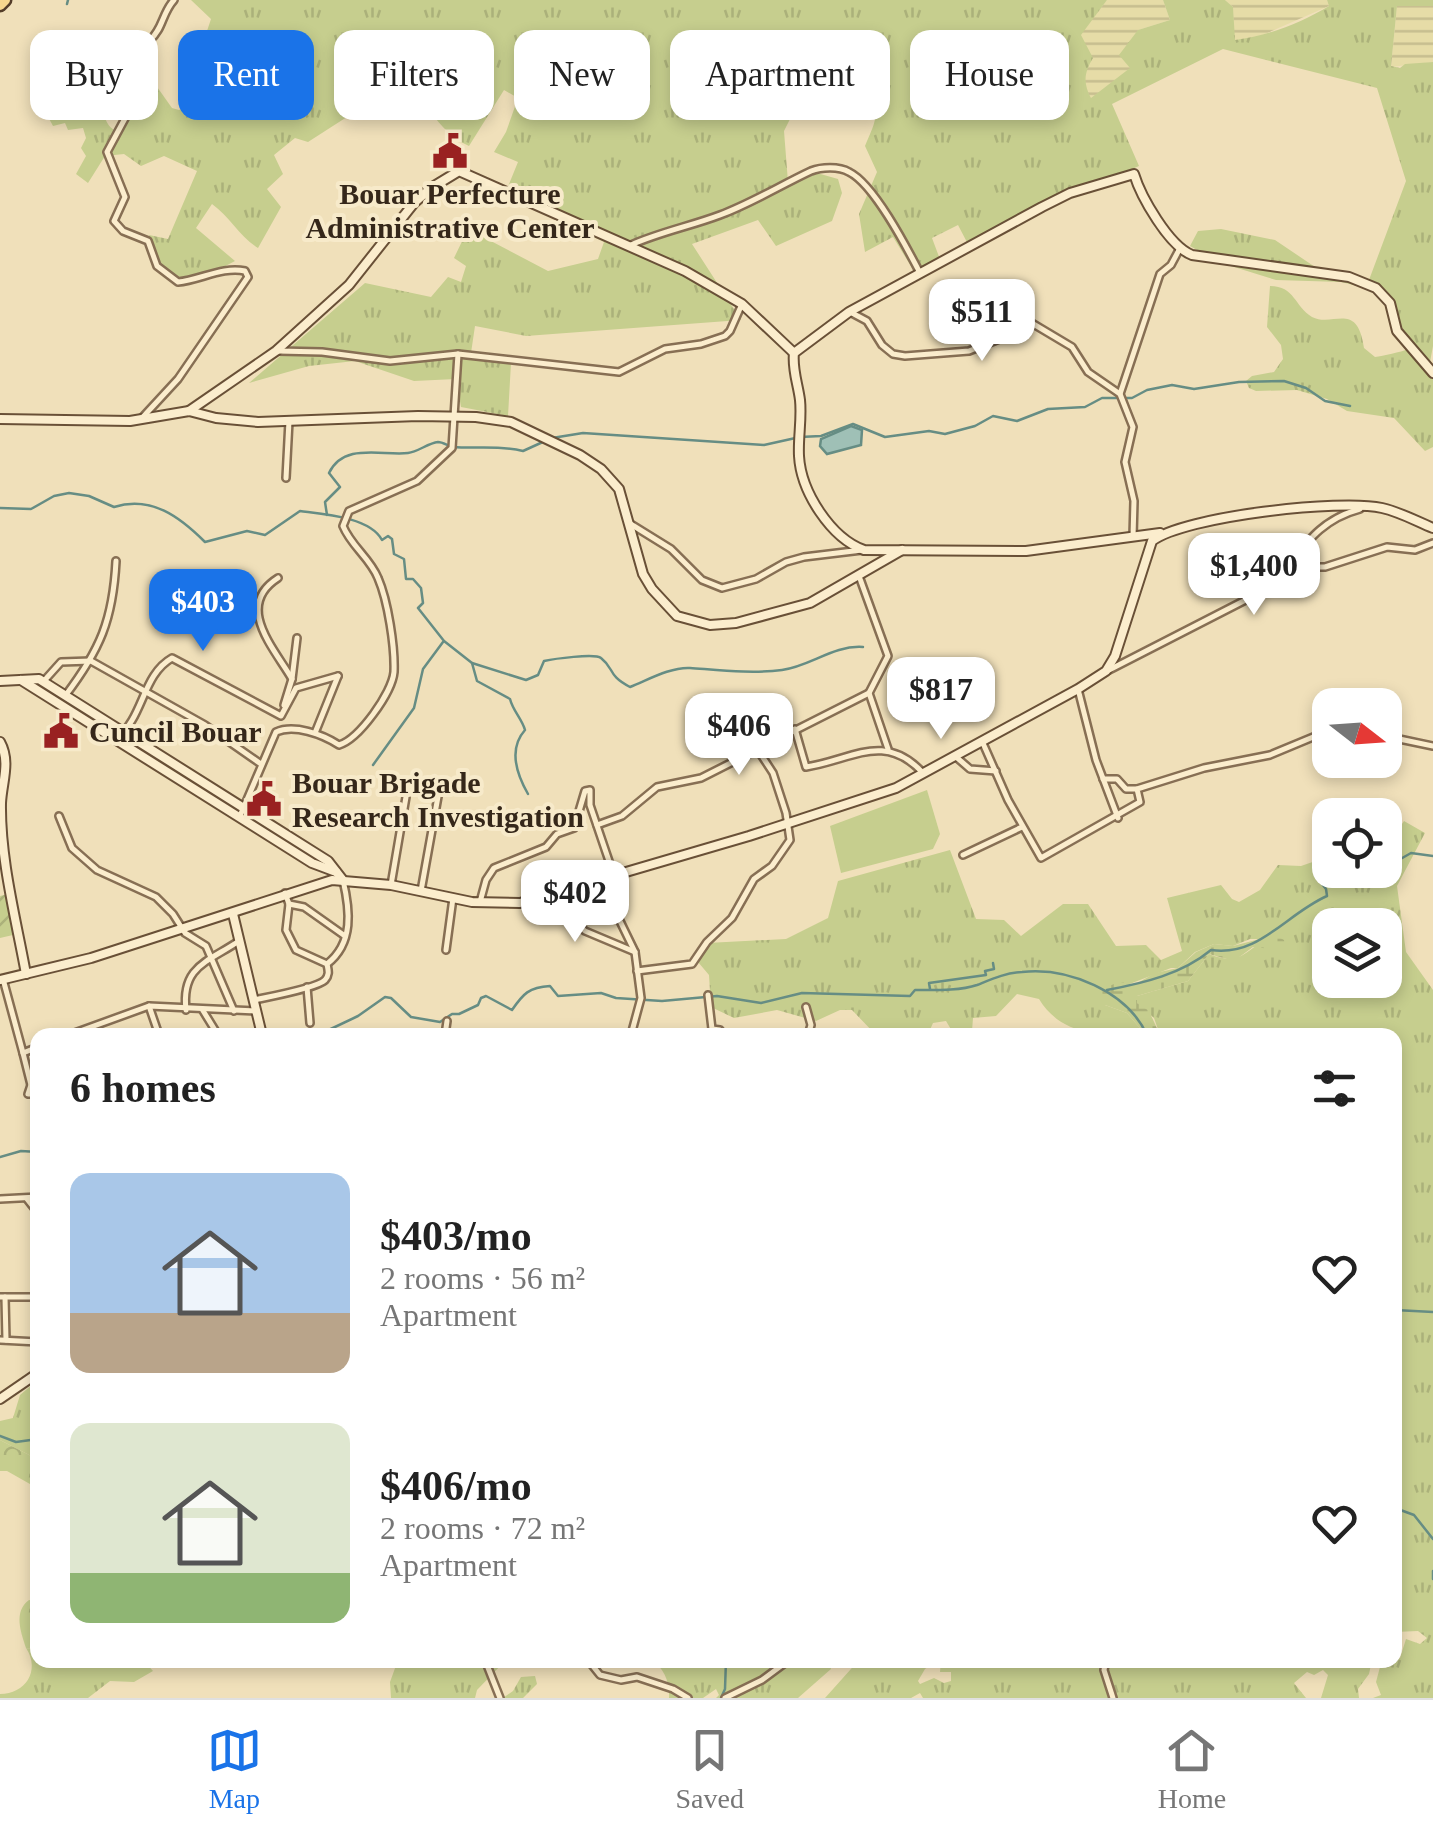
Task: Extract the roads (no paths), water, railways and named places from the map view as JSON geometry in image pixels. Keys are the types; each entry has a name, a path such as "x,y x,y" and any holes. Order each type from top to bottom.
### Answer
{"street":[{"path":"148,241 123,231 114,221 125,197 107,152 129,111 135,90 146,76 150,40 159,32 174,0"},
{"path":"628,246 724,214 814,170 837,168 860,181 896,228 920,273"},
{"path":"188,411 276,351 349,284 414,202 459,171 685,271 742,304 794,353 801,413 799,457 804,479 834,529 850,545 864,550"},
{"path":"794,353 849,312 1070,192 1134,174 1178,250 1348,277 1376,288 1390,303 1397,332 1433,373"},
{"path":"142,419 178,379 248,277 245,271 234,268 178,282 157,266 145,230"},
{"path":"1120,394 1160,274 1171,265 1178,250"},
{"path":"276,351 390,360 458,354 619,372 665,348 701,344 725,336 742,304"},
{"path":"849,312 867,320 882,345 893,354 905,356 969,351 1004,336 1024,318 1072,347 1088,372 1120,394 1133,427 1125,462 1134,501 1133,537 1148,554"},
{"path":"276,732 287,728 338,745 354,738 394,675 386,599 370,561 346,534 345,519 349,510 394,493 432,470 452,448 458,354"},
{"path":"0,419 105,422 188,411 239,421 453,416 511,422 591,461 619,489 646,580 672,612 688,620 725,625 792,609 860,576 902,550"},
{"path":"286,478 289,421"},
{"path":"629,523 671,549 702,580 722,588 756,579 786,562 864,550 1026,551 1292,510 1369,506 1433,528"},
{"path":"1283,574 1300,546 1316,532 1343,514 1369,506"},
{"path":"1106,671 1122,641 1152,541 1164,532"},
{"path":"21,680 120,735 280,836 324,870 480,903 510,904 612,878 872,797 1203,620 1245,603 1283,574 1306,567 1325,567 1387,546 1414,550 1433,542"},
{"path":"64,696 91,661 110,617 116,561"},
{"path":"598,825 622,816 656,787 701,778 869,693 888,656 860,576"},
{"path":"278,578 264,591 257,615 259,626 292,679"},
{"path":"241,811 276,732 292,679 297,638"},
{"path":"120,735 136,717 153,676 172,658 281,716"},
{"path":"43,682 61,662 91,661 205,724 261,764"},
{"path":"281,716 296,688 338,676 314,734"},
{"path":"0,681 33,678 64,696 83,713"},
{"path":"1078,689 1118,818"},
{"path":"869,693 888,749"},
{"path":"637,970 692,964 707,942 732,918 754,879 772,866 790,840 773,773 745,730 737,698"},
{"path":"795,729 806,767 888,749 923,773"},
{"path":"1103,778 1117,779 1126,789 1138,788 1204,768 1270,755 1312,738"},
{"path":"1402,740 1433,746"},
{"path":"982,741 1022,827 1042,858 1140,802 1138,788"},
{"path":"0,742 6,768 1,804 8,872 26,974"},
{"path":"955,756 970,769 996,771"},
{"path":"421,891 439,791 460,780"},
{"path":"480,903 494,868 546,848 556,834 574,828 584,791 591,792 590,805 612,878 618,917 635,952 642,998 633,1028"},
{"path":"391,884 406,797"},
{"path":"59,816 72,848 97,870 156,898 182,928 206,946 234,1011"},
{"path":"963,855 1022,827"},
{"path":"30,1074 1,980 91,958 232,914 339,875"},
{"path":"327,964 340,952 350,916 339,875"},
{"path":"570,890 576,923 585,931 635,952"},
{"path":"254,1000 307,987 324,981 328,974 327,964 320,958 296,950 286,930 289,904 285,893"},
{"path":"446,950 453,898"},
{"path":"289,904 304,907 345,936"},
{"path":"232,914 261,1028"},
{"path":"186,1010 184,990 192,972 238,940"},
{"path":"307,987 310,1023"},
{"path":"708,995 712,1028"},
{"path":"88,1028 149,1006 257,1010"},
{"path":"149,1006 157,1028"},
{"path":"806,1007 810,1028"},
{"path":"202,1009 214,1028"},
{"path":"446,1028 447,1021"},
{"path":"23,1053 30,1050"},
{"path":"0,1199 30,1199"},
{"path":"26,1199 30,1204"},
{"path":"30,1297 2,1297 3,1340 30,1342"},
{"path":"0,1399 30,1378"},
{"path":"488,1668 500,1698"},
{"path":"595,1668 600,1674 621,1680 637,1676 688,1698"},
{"path":"725,1698 778,1668"},
{"path":"1104,1668 1113,1698"}],"water":[{"path":"851,426 862,430 861,445 827,454 820,446 821,439"}],"waterway":[{"path":"67,4 68,0"},
{"path":"552,438 583,433 764,445 821,436 853,424 885,437 929,431 945,434 975,426 993,416 1017,421 1048,409 1085,407 1102,398 1132,398 1172,385 1194,389 1239,382 1284,381 1306,388 1325,401 1350,406"},
{"path":"327,515 325,502 340,487 329,473 344,457 408,453 438,442 453,447 523,451 545,441"},
{"path":"0,508 31,509 54,496 69,493 89,496 114,507 140,504 175,517 205,542 247,531 265,535 300,511 357,522 382,540 388,536 392,539 394,554 404,559 406,579 413,579 421,588 423,603 418,608 444,641 472,663 526,680 538,675 544,661 574,657 601,658 630,687 675,670 782,670 842,649 863,647"},
{"path":"373,765 414,708 423,669 443,642"},
{"path":"472,663 477,681 510,699 524,726 515,753 528,794"},
{"path":"1402,858 1411,853 1433,856"},
{"path":"1107,990 1149,981 1211,950 1244,947 1258,941 1327,896 1325,888"},
{"path":"930,989 929,983 986,975 985,971 994,969 993,963"},
{"path":"333,1028 385,997 411,1017 440,1022 478,1005 486,996 512,1010 527,992 550,986 558,996 601,993 616,998 662,1001 717,996 761,1003 802,993 910,996 915,990 963,988 1010,974 1040,971 1076,978 1111,994 1143,1028"},
{"path":"0,1157 30,1152"},
{"path":"1402,1310 1433,1312"},
{"path":"0,1436 16,1442 30,1440"},
{"path":"1402,1511 1414,1515 1433,1539"},
{"path":"1433,1571 1433,1579"},
{"path":"721,1698 726,1668"}],"place":[{"name":"Bouar Perfecture Administrative Center","path":"450,151"},
{"name":"Cuncil Bouar","path":"61,731"},
{"name":"Bouar Brigade Research Investigation","path":"264,799"}]}
